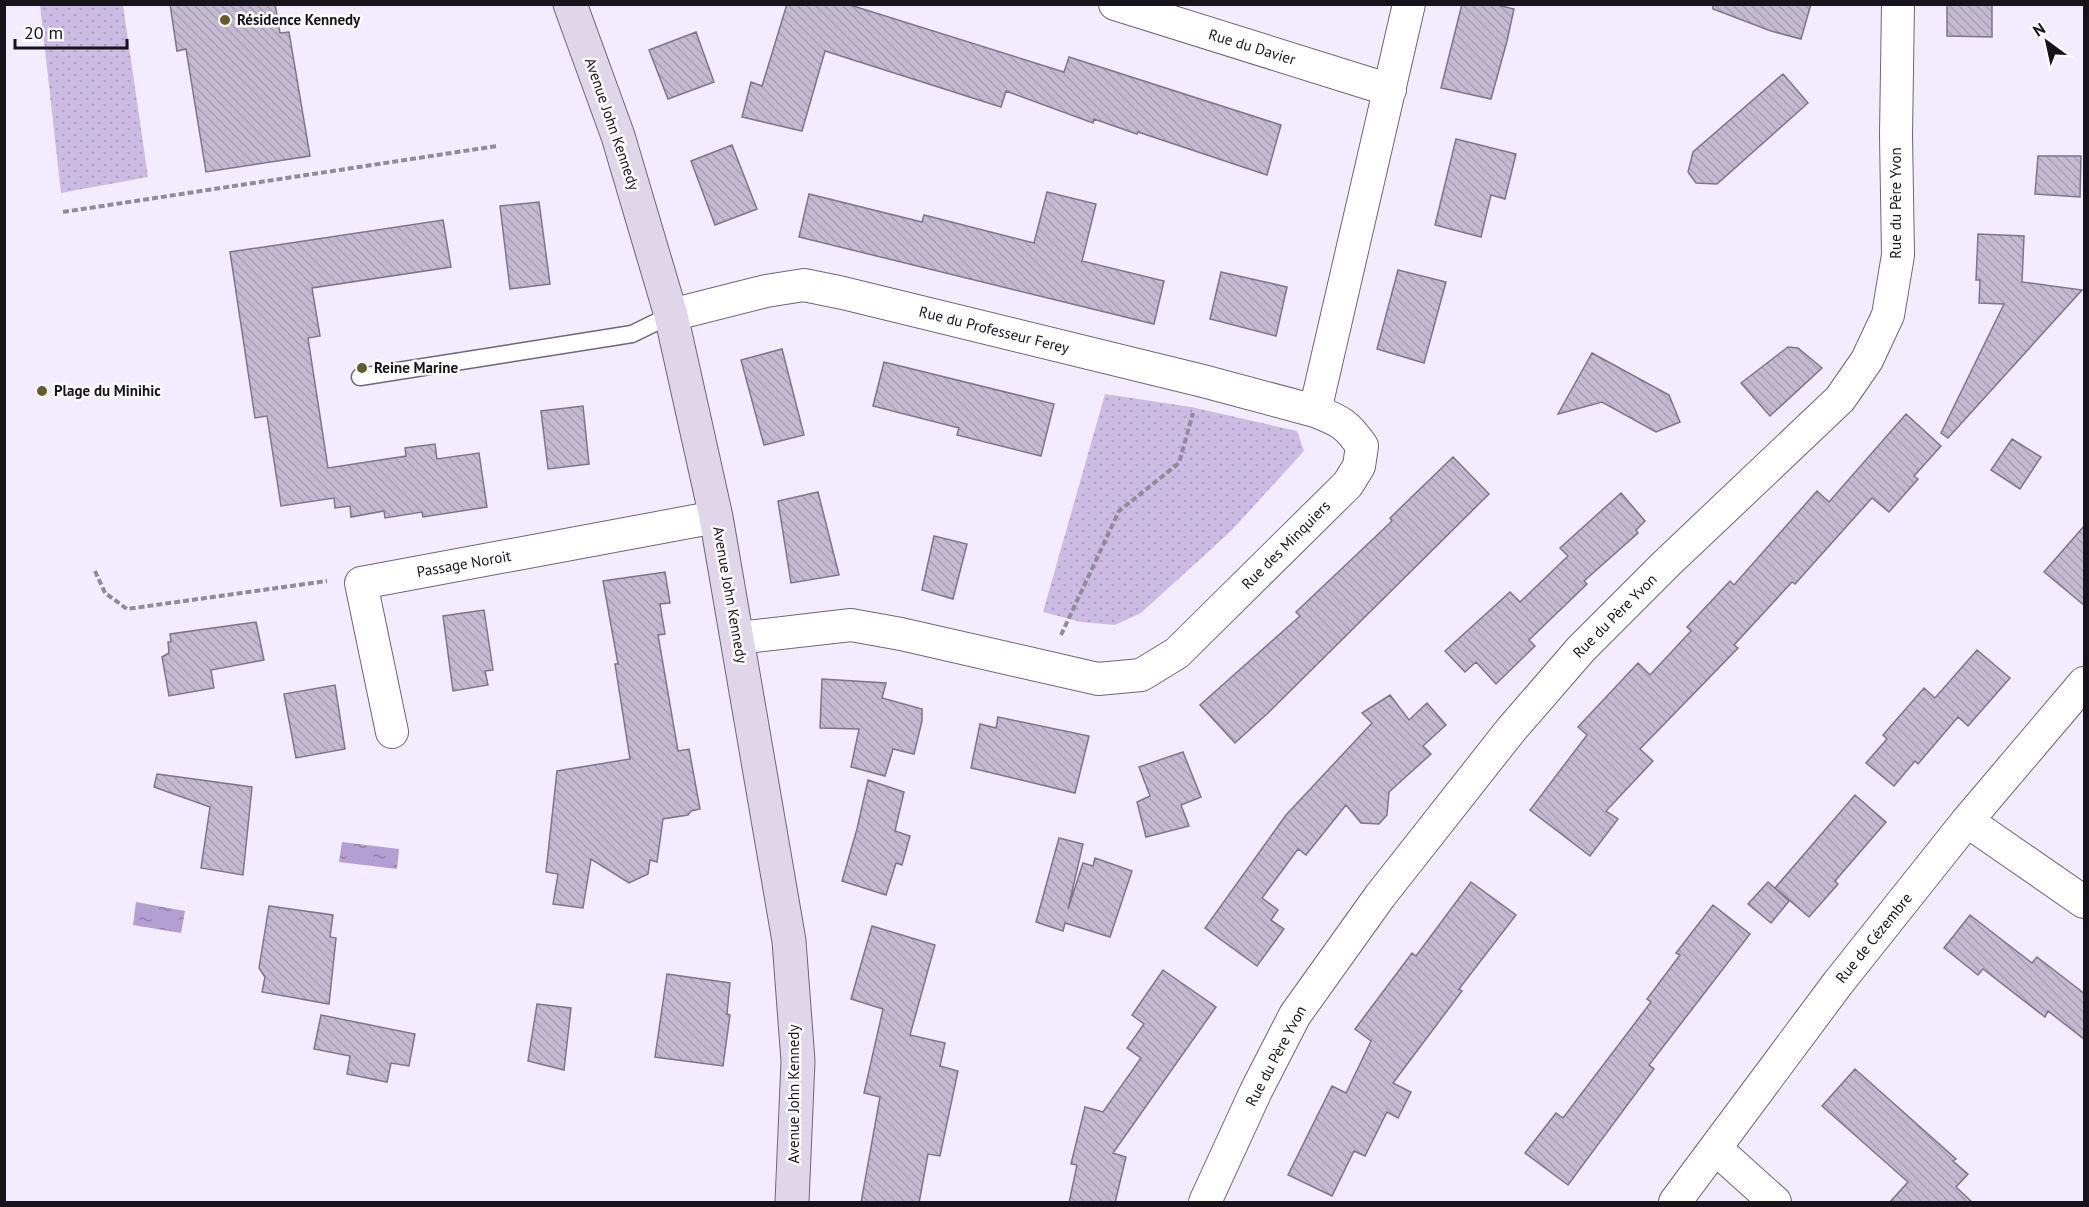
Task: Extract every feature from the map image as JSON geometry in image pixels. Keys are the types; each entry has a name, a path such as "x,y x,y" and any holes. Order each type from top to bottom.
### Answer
{"main road":[{"name":"Avenue John Kennedy","path":"570,4 618,136 671,315 716,517 789,941 798,1061 792,1203"}],"street":[{"name":"Rue du Davier","path":"1114,4 1390,90"},
{"path":"1315,411 1409,4"},
{"name":"Rue du Père Yvon","path":"1205,1203 1256,1091 1296,1016 1380,896 1510,731 1581,649 1666,564 1840,399 1867,360 1888,315 1898,255 1896,135 1898,4"},
{"name":"Rue du Professeur Ferey","path":"671,315 766,291 804,285 1203,381 1315,411"},
{"name":"Rue des Minquiers","path":"738,638 851,625 901,634 1098,679 1141,675 1177,653 1348,484 1359,466 1362,446 1341,421 1315,411"},
{"name":"Passage Noroit","path":"361,583 716,517"},
{"path":"361,583 392,732"},
{"name":"Rue de Cézembre","path":"1675,1203 1838,982 1967,821 2085,683"},
{"path":"1967,821 2085,902"},
{"path":"1716,1149 1775,1203"}],"lane":[{"path":"360,377 632,333 671,315"}],"path":[{"path":"63,212 497,146"},
{"path":"1046,668 1119,511 1179,463 1203,381"},
{"path":"95,571 105,593 127,609 346,578 361,583"}],"shaded area":[{"path":"40,5 123,5 148,177 61,193"},
{"path":"1105,394 1191,407 1297,431 1304,451 1231,531 1141,613 1115,625 1081,622 1043,612"}],"water":[{"path":"342,842 399,849 397,869 339,862"},
{"path":"136,902 185,911 181,933 133,925"}],"building":[{"path":"170,4 275,4 280,33 289,32 310,156 206,172 186,49 177,51"},
{"path":"787,4 847,4 1064,72 1069,57 1281,125 1267,175 1138,132 1137,134 1094,119 1093,123 1006,91 1001,107 825,51 802,131 742,117 751,82 762,86"},
{"path":"1462,4 1493,4 1514,9 1491,99 1441,88"},
{"path":"1713,4 1811,4 1801,39 1771,31 1713,9"},
{"path":"1947,4 1992,4 1992,37 1947,36"},
{"path":"696,32 714,82 668,99 649,50"},
{"path":"1783,74 1808,103 1717,184 1696,183 1688,172 1693,152"},
{"path":"1456,139 1516,154 1505,199 1491,195 1481,237 1435,225"},
{"path":"732,145 757,209 715,225 691,161"},
{"path":"2038,156 2081,156 2080,197 2035,194"},
{"path":"1047,192 1096,204 1082,261 1164,281 1154,324 799,237 809,194 922,222 924,215 1034,243"},
{"path":"539,202 550,284 510,289 500,206"},
{"path":"443,220 451,267 312,288 320,336 308,338 328,468 406,456 405,448 435,444 437,459 479,453 487,507 423,517 422,512 385,518 384,511 351,517 350,506 335,508 334,498 281,506 267,416 255,418 230,252"},
{"path":"1978,234 2024,236 2022,282 2082,290 1948,438 1941,433 2004,304 1979,303 1980,280 1976,280"},
{"path":"1398,270 1446,282 1424,363 1377,349"},
{"path":"1221,272 1287,287 1276,336 1210,319"},
{"path":"1788,347 1798,348 1822,368 1770,416 1741,383"},
{"path":"782,349 804,435 764,445 741,360"},
{"path":"1592,353 1669,395 1680,422 1656,432 1602,402 1558,414"},
{"path":"884,362 1054,404 1041,456 957,435 959,428 873,406"},
{"path":"583,406 589,464 548,469 541,411"},
{"path":"1906,414 1941,446 1914,476 1918,479 1889,512 1872,498 1795,584 1792,582 1734,645 1738,648 1640,749 1653,761 1606,811 1618,819 1590,856 1530,810 1587,735 1578,727 1638,663 1650,675 1691,631 1687,627 1730,581 1734,585 1817,491 1829,502"},
{"path":"2012,439 2041,457 2020,489 1991,470"},
{"path":"1453,457 1489,494 1235,743 1200,705 1300,616 1296,612 1392,521 1390,518"},
{"path":"818,492 839,575 791,583 778,501"},
{"path":"1621,493 1645,521 1636,530 1638,533 1584,581 1587,584 1529,640 1535,646 1496,684 1476,662 1465,672 1445,651 1510,592 1520,602 1568,556 1560,548"},
{"path":"2085,525 2085,606 2044,572"},
{"path":"934,536 967,544 953,599 922,590"},
{"path":"665,572 670,603 660,604 665,634 658,635 678,751 689,749 700,809 691,811 688,815 663,819 657,862 650,860 648,874 629,883 591,859 583,908 553,904 558,874 546,872 557,771 630,759 615,664 618,664 603,581"},
{"path":"484,610 493,670 485,671 488,685 453,691 443,616"},
{"path":"256,622 264,660 211,670 214,688 169,696 162,657 169,653 170,634"},
{"path":"1977,650 2010,678 1968,726 1958,717 1918,764 1915,761 1894,786 1866,763 1887,739 1883,735 1924,688 1935,698"},
{"path":"822,679 886,683 882,698 922,709 922,721 914,754 893,749 885,776 851,767 859,729 820,728"},
{"path":"335,685 345,749 296,758 284,694"},
{"path":"1390,695 1409,720 1427,703 1446,725 1423,746 1431,754 1389,792 1387,815 1379,824 1361,823 1346,805 1306,855 1298,849 1262,898 1278,910 1271,920 1284,929 1257,966 1205,928 1286,815 1372,723 1362,713"},
{"path":"998,717 1089,736 1075,793 971,768 980,724 996,728"},
{"path":"1183,752 1201,797 1181,805 1189,826 1146,837 1137,802 1150,796 1139,767"},
{"path":"157,774 252,787 243,875 201,868 210,807 154,787"},
{"path":"868,780 904,792 895,831 910,836 902,865 896,863 886,895 842,881"},
{"path":"1855,795 1886,822 1835,881 1838,884 1809,917 1775,888"},
{"path":"1059,838 1083,844 1068,909 1083,863 1093,866 1095,858 1132,871 1110,937 1065,923 1063,931 1036,922"},
{"path":"1471,882 1516,915 1459,989 1462,991 1393,1083 1411,1092 1398,1118 1387,1112 1365,1156 1354,1151 1332,1196 1288,1175 1332,1086 1346,1093 1371,1041 1355,1029 1412,953 1416,956"},
{"path":"1768,882 1789,901 1771,923 1748,904"},
{"path":"1713,905 1750,934 1649,1065 1654,1069 1568,1185 1525,1153 1556,1113 1563,1118 1651,1002 1647,999 1680,955 1676,953"},
{"path":"269,906 333,915 330,937 336,938 329,1004 262,992 265,977 259,968"},
{"path":"1970,915 2032,963 2037,957 2085,994 2085,1040 2048,1011 2045,1017 1983,969 1978,975 1944,948"},
{"path":"872,926 935,945 910,1035 945,1043 940,1066 958,1071 940,1156 928,1154 919,1203 861,1203 880,1097 864,1093 883,1009 851,999"},
{"path":"1163,970 1216,1007 1113,1153 1126,1157 1115,1203 1069,1203 1077,1165 1071,1164 1085,1107 1103,1112 1141,1058 1127,1048 1144,1024 1132,1015"},
{"path":"667,974 730,983 727,1014 730,1015 723,1066 655,1057"},
{"path":"537,1004 571,1008 564,1070 528,1061"},
{"path":"321,1015 415,1034 409,1066 391,1063 387,1082 347,1074 350,1056 314,1049"},
{"path":"1855,1069 1956,1159 1953,1161 1968,1174 1956,1187 1973,1203 1889,1203 1908,1182 1822,1106"}],"place":[{"name":"Résidence Kennedy","path":"225,20"},
{"name":"Reine Marine","path":"362,368"},
{"name":"Plage du Minihic","path":"42,391"}]}
